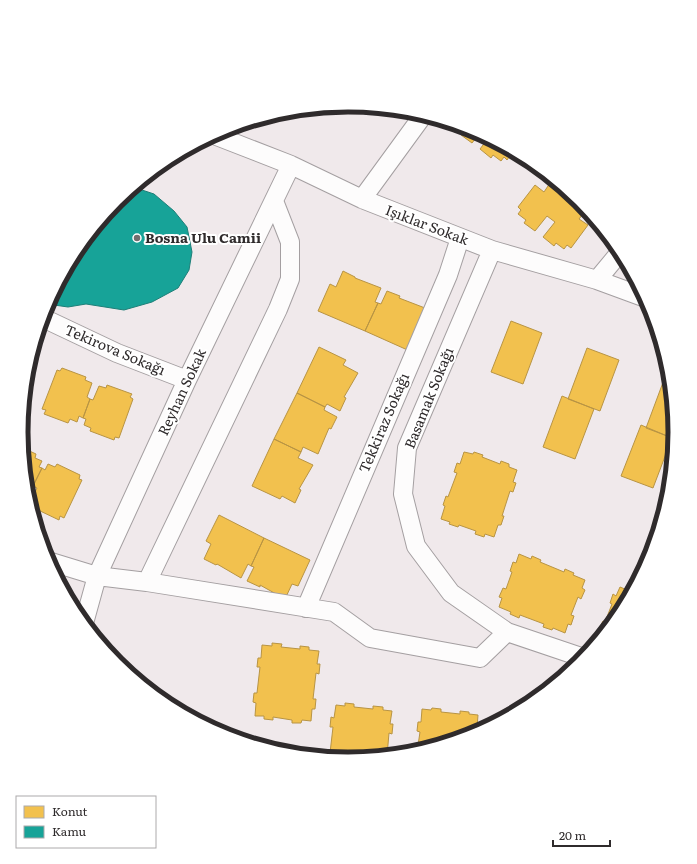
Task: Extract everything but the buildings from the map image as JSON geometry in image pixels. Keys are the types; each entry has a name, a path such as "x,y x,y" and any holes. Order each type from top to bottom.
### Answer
{"street":[{"path":"362,199 420,120"},
{"name":"Işıklar Sokak","path":"222,138 291,165 362,199 460,238 492,250 597,280 638,295"},
{"name":"Reyhan Sokak","path":"86,616 97,576 187,380 291,165"},
{"path":"146,582 278,309 290,279 290,242 274,201"},
{"name":"Tekkiraz Sokağı","path":"306,608 448,276 460,238"},
{"name":"Basamak Sokağı","path":"492,250 407,448 403,494 416,546 446,587 451,593 507,632"},
{"path":"597,280 616,256"},
{"name":"Tekirova Sokağı","path":"48,321 117,353 187,380"},
{"path":"56,563 97,576 146,582 334,612 370,638 480,658 507,632 578,656"}],"place":[{"name":"Bosna Ulu Camii","path":"137,238"}]}
